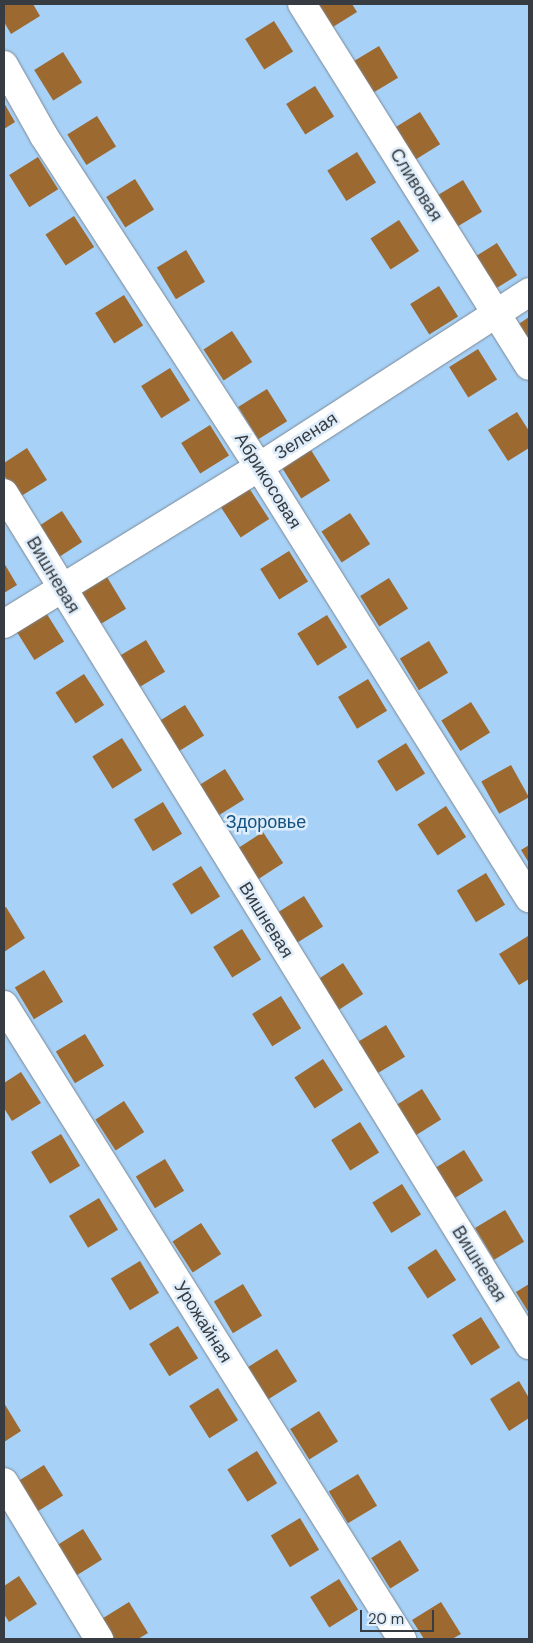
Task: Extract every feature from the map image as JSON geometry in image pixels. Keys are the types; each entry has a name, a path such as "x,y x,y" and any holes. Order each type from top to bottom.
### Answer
{"street":[{"name":"Сливовая","path":"302,4 497,312 529,366"},
{"name":"Абрикосовая","path":"4,65 44,136 259,467 529,898"},
{"name":"Зеленая","path":"4,624 259,467 529,292"},
{"name":"Вишневая","path":"4,493 529,1346"},
{"name":"Урожайная","path":"4,1005 402,1639"},
{"path":"4,1482 99,1639"}],"green space":[{"name":"Здоровье","path":"4,4 529,4 529,1639 4,1639"}],"building":[{"path":"4,4 33,4 40,16 11,34 4,22"},
{"path":"312,4 352,4 357,12 328,30"},
{"path":"274,21 293,52 264,70 245,39"},
{"path":"379,46 398,78 368,96 349,64"},
{"path":"63,52 82,83 53,101 34,70"},
{"path":"315,86 334,117 305,135 286,104"},
{"path":"4,103 15,122 4,129"},
{"path":"420,112 440,144 410,163 390,131"},
{"path":"97,116 116,147 86,165 67,135"},
{"path":"357,152 376,183 346,201 327,171"},
{"path":"38,157 58,189 29,207 9,175"},
{"path":"135,179 154,210 125,228 106,197"},
{"path":"463,180 482,212 453,229 434,198"},
{"path":"74,216 94,247 66,266 45,235"},
{"path":"399,220 419,251 391,270 370,239"},
{"path":"497,243 517,275 488,293 468,261"},
{"path":"186,250 205,282 176,299 157,268"},
{"path":"439,286 458,317 429,335 410,304"},
{"path":"124,295 143,326 114,344 95,313"},
{"path":"529,317 529,354 513,328"},
{"path":"232,331 252,362 224,381 203,350"},
{"path":"478,349 497,380 468,398 449,367"},
{"path":"170,368 190,400 161,418 141,386"},
{"path":"267,389 287,421 258,439 238,407"},
{"path":"517,412 529,431 529,448 508,461 488,430"},
{"path":"210,425 229,456 200,474 181,443"},
{"path":"27,448 47,480 18,498 4,475 4,463"},
{"path":"311,450 330,481 301,499 282,468"},
{"path":"249,488 269,519 241,538 220,507"},
{"path":"62,511 82,542 54,561 33,530"},
{"path":"350,513 370,544 342,563 321,532"},
{"path":"289,551 308,582 279,600 260,569"},
{"path":"4,563 17,585 4,593"},
{"path":"107,577 126,609 97,626 78,595"},
{"path":"389,578 408,609 379,627 360,596"},
{"path":"45,611 64,642 34,660 15,630"},
{"path":"327,615 347,647 317,666 297,634"},
{"path":"146,640 165,672 136,689 117,658"},
{"path":"429,641 448,673 419,690 400,659"},
{"path":"84,674 104,705 76,724 55,693"},
{"path":"368,679 387,711 357,729 338,697"},
{"path":"471,702 490,733 460,751 441,721"},
{"path":"185,705 204,736 174,754 155,724"},
{"path":"122,738 142,770 112,789 92,757"},
{"path":"406,743 425,774 396,792 377,761"},
{"path":"511,765 529,797 499,814 481,781"},
{"path":"225,769 244,800 215,818 196,787"},
{"path":"163,802 182,834 153,851 134,820"},
{"path":"446,806 466,837 438,856 417,825"},
{"path":"263,832 283,863 255,882 234,851"},
{"path":"529,845 529,863 521,850"},
{"path":"201,866 220,897 191,915 172,884"},
{"path":"486,873 505,905 476,922 457,891"},
{"path":"304,896 323,927 294,945 275,914"},
{"path":"6,907 25,938 4,952 4,908"},
{"path":"242,929 261,960 232,978 213,947"},
{"path":"528,936 529,979 519,985 499,954"},
{"path":"343,963 363,994 335,1013 314,982"},
{"path":"44,970 63,1002 34,1019 15,988"},
{"path":"281,996 301,1028 272,1046 252,1014"},
{"path":"386,1025 405,1057 375,1075 356,1043"},
{"path":"85,1034 104,1066 75,1083 56,1052"},
{"path":"323,1059 343,1090 315,1109 294,1078"},
{"path":"21,1072 41,1103 12,1121 4,1108 4,1083"},
{"path":"422,1089 441,1120 412,1138 393,1107"},
{"path":"124,1101 144,1132 116,1151 95,1120"},
{"path":"360,1122 379,1153 350,1171 331,1140"},
{"path":"61,1134 80,1166 50,1184 31,1152"},
{"path":"464,1150 483,1181 454,1199 435,1168"},
{"path":"165,1159 184,1191 155,1208 136,1177"},
{"path":"402,1184 421,1215 391,1233 372,1203"},
{"path":"99,1198 118,1230 88,1248 69,1216"},
{"path":"505,1210 524,1242 494,1260 475,1228"},
{"path":"201,1223 221,1254 193,1273 172,1242"},
{"path":"436,1249 456,1280 428,1299 407,1268"},
{"path":"140,1261 159,1293 130,1310 111,1279"},
{"path":"243,1284 262,1316 233,1333 214,1302"},
{"path":"529,1284 529,1313 516,1292"},
{"path":"481,1317 500,1348 471,1366 452,1335"},
{"path":"178,1326 198,1358 169,1376 149,1344"},
{"path":"277,1349 297,1381 268,1399 248,1367"},
{"path":"519,1381 529,1398 529,1418 509,1431 490,1399"},
{"path":"218,1388 238,1420 209,1438 189,1406"},
{"path":"4,1403 21,1431 4,1442"},
{"path":"319,1411 338,1442 309,1460 290,1429"},
{"path":"257,1451 277,1483 247,1502 227,1470"},
{"path":"44,1465 63,1496 34,1514 15,1483"},
{"path":"358,1474 377,1506 348,1523 329,1492"},
{"path":"300,1518 319,1550 290,1567 271,1536"},
{"path":"83,1529 102,1560 73,1578 54,1547"},
{"path":"400,1540 419,1571 390,1589 371,1558"},
{"path":"19,1576 37,1604 9,1622 4,1614 4,1586"},
{"path":"339,1579 358,1610 329,1628 310,1597"},
{"path":"129,1602 148,1633 138,1639 111,1639 100,1620"},
{"path":"441,1602 461,1634 452,1639 424,1639 412,1620"}]}
